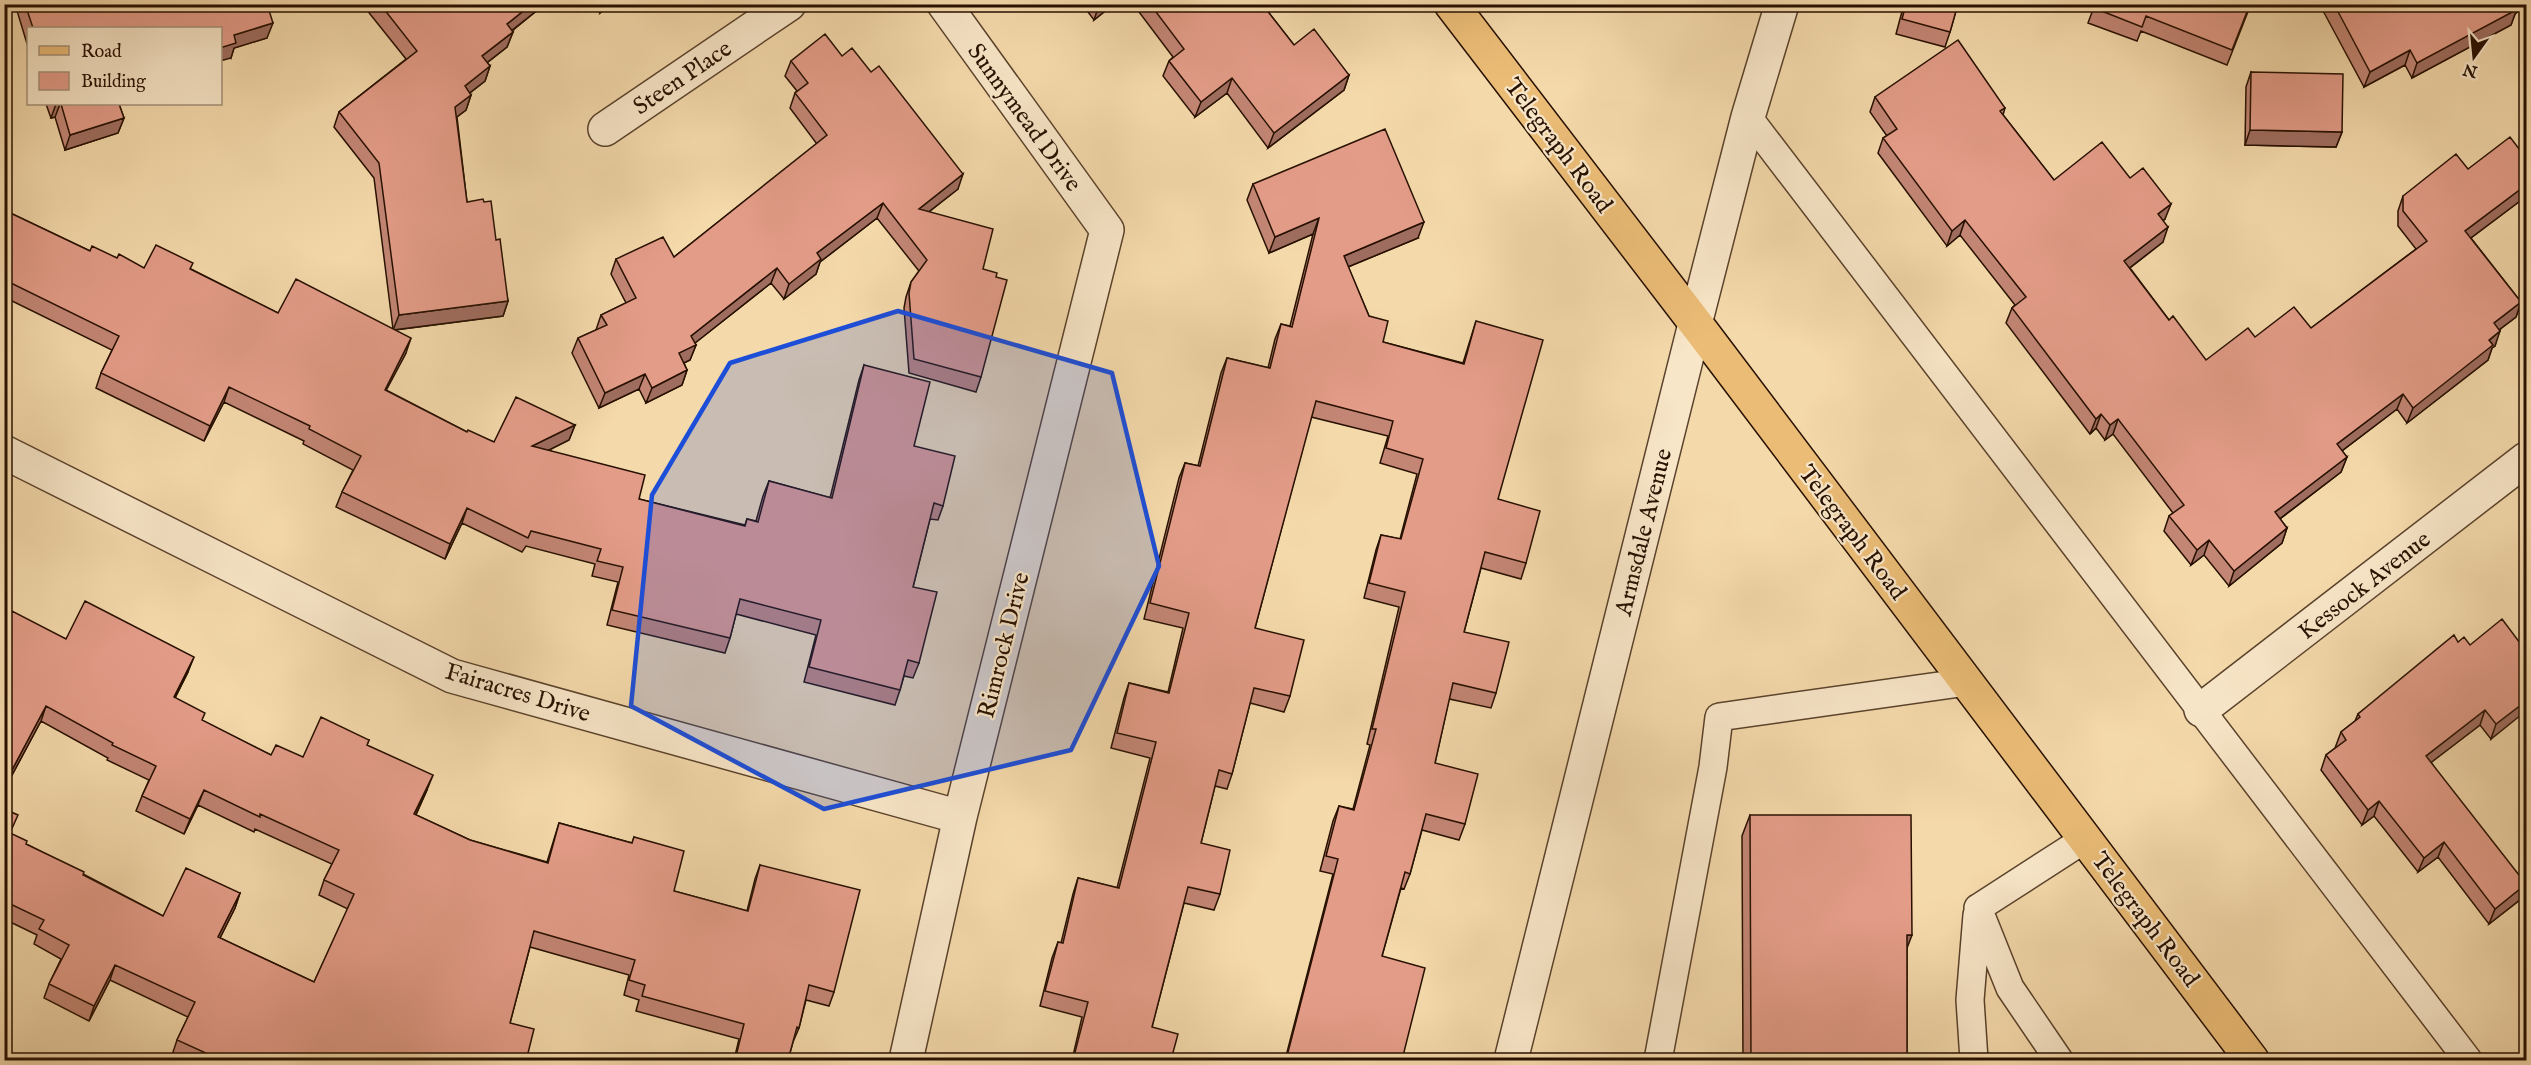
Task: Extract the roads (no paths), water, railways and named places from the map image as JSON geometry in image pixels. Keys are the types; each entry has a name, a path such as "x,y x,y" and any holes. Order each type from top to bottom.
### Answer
{"main road":[{"name":"Telegraph Road","path":"1451,4 2252,1060"}],"street":[{"name":"Steen Place","path":"605,129 789,4"},
{"name":"Sunnymead Drive","path":"944,4 1107,230"},
{"name":"Armsdale Avenue","path":"1511,1060 1748,117 1782,4"},
{"name":"Rimrock Drive","path":"906,1060 960,817 1107,230"},
{"name":"Fairacres Drive","path":"4,453 452,676 960,817"},
{"name":"Kessock Avenue","path":"2201,710 2526,459"}],"lane":[{"path":"1748,117 2468,1060"},
{"path":"1658,1060 1711,779 1719,717 1967,682"},
{"path":"1978,908 2085,839"},
{"path":"1974,1060 1970,1000 1978,908"},
{"path":"1978,908 2010,988 2059,1060"}]}
